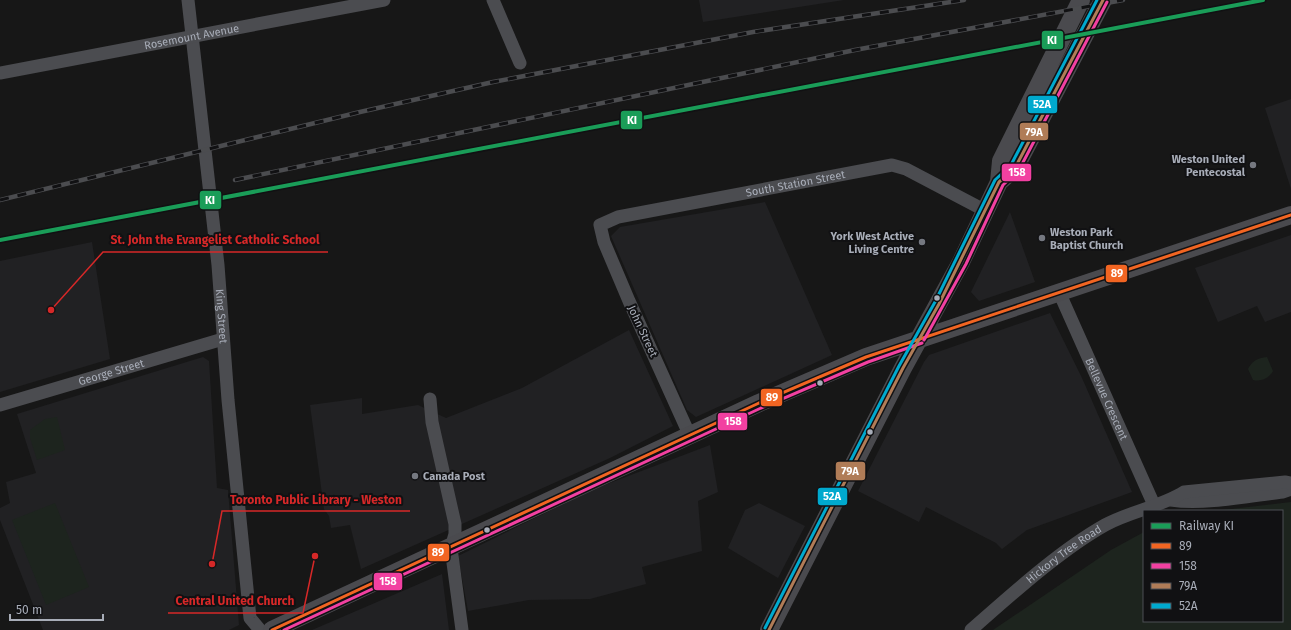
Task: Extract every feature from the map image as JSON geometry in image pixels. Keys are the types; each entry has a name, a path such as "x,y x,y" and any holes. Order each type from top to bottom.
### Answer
{"main road":[{"path":"769,630 961,262 998,182 1001,161 1081,0"},
{"path":"998,182 1015,168 1103,0"},
{"path":"272,630 837,368 920,338 1291,215"}],"street":[{"name":"King Street","path":"188,0 191,38 217,253 223,339 250,618 260,630"},
{"name":"Rosemount Avenue","path":"0,73 191,38 351,3 384,0"},
{"path":"493,0 520,63"},
{"name":"South Station Street","path":"600,226 618,217 892,165 906,169 984,210"},
{"name":"John Street","path":"600,226 604,242 629,301 690,436"},
{"name":"Bellevue Crescent","path":"1059,292 1154,505"},
{"name":"George Street","path":"0,405 223,339"},
{"path":"430,399 433,428 455,524 455,534 451,548 462,630"},
{"name":"Hickory Tree Road","path":"971,630 1082,540 1120,518 1171,500 1184,492 1285,482 1291,484"},
{"name":"Hickory Tree Road","path":"1171,500 1185,502 1212,500 1283,492 1291,489"}],"shaded area":[{"path":"699,0 844,0 703,22"},
{"path":"1291,99 1291,189 1265,108"},
{"path":"765,202 832,355 696,417 687,410 611,236 620,227"},
{"path":"1010,212 1035,282 979,301 971,292"},
{"path":"1291,235 1291,312 1265,322 1257,306 1218,322 1195,268"},
{"path":"92,242 110,359 0,392 0,261"},
{"path":"1050,313 1082,378 1132,492 1027,530 1002,549 996,543 926,507 919,522 858,491 929,355"},
{"path":"629,330 673,426 610,458 361,569 350,525 331,528 329,516 324,509 310,405 362,398 362,414 418,405 446,418 522,388"},
{"path":"203,357 209,361 217,488 228,490 239,625 229,630 43,630 0,520 0,508 10,503 6,482 36,473 17,414"},
{"path":"1267,357 1273,371 1265,379 1253,380 1248,369 1255,360"},
{"path":"57,417 65,450 37,460 30,438 30,430 45,419"},
{"path":"710,445 718,492 698,501 702,551 642,567 646,584 590,599 529,600 468,611 458,556 594,489"},
{"path":"1291,502 1291,630 993,630 1111,550 1143,533 1143,622 1283,622 1283,510 1223,510"},
{"path":"55,503 89,587 46,605 12,520"},
{"path":"759,503 805,526 778,578 728,548 745,510"},
{"path":"442,574 449,630 312,630"}],"railway":[{"path":"0,200 360,112 493,82 753,32 964,0"},
{"path":"235,180 855,50 1123,0"}],"rail line":[{"name":"KI","path":"0,240 1263,0"}],"transit line":[{"name":"52A","path":"765,628 899,366 935,302 995,180 1011,165 1097,0"},
{"name":"79A","path":"769,630 903,368 939,304 999,182 1015,168 1103,0"},
{"name":"158","path":"924,340 966,264 1003,185 1019,170 1107,2"},
{"name":"89","path":"272,630 759,403 866,357 1291,215"},
{"name":"158","path":"284,630 761,408 868,362 922,343"}],"place":[{"name":"Weston United Pentecostal","path":"1253,165"},
{"name":"Weston Park Baptist Church","path":"1042,238"},
{"name":"York West Active Living Centre","path":"922,242"},
{"name":"St. John the Evangelist Catholic School","path":"51,310"},
{"name":"Canada Post","path":"415,476"},
{"name":"Central United Church","path":"315,556"},
{"name":"Toronto Public Library - Weston","path":"212,564"}]}
